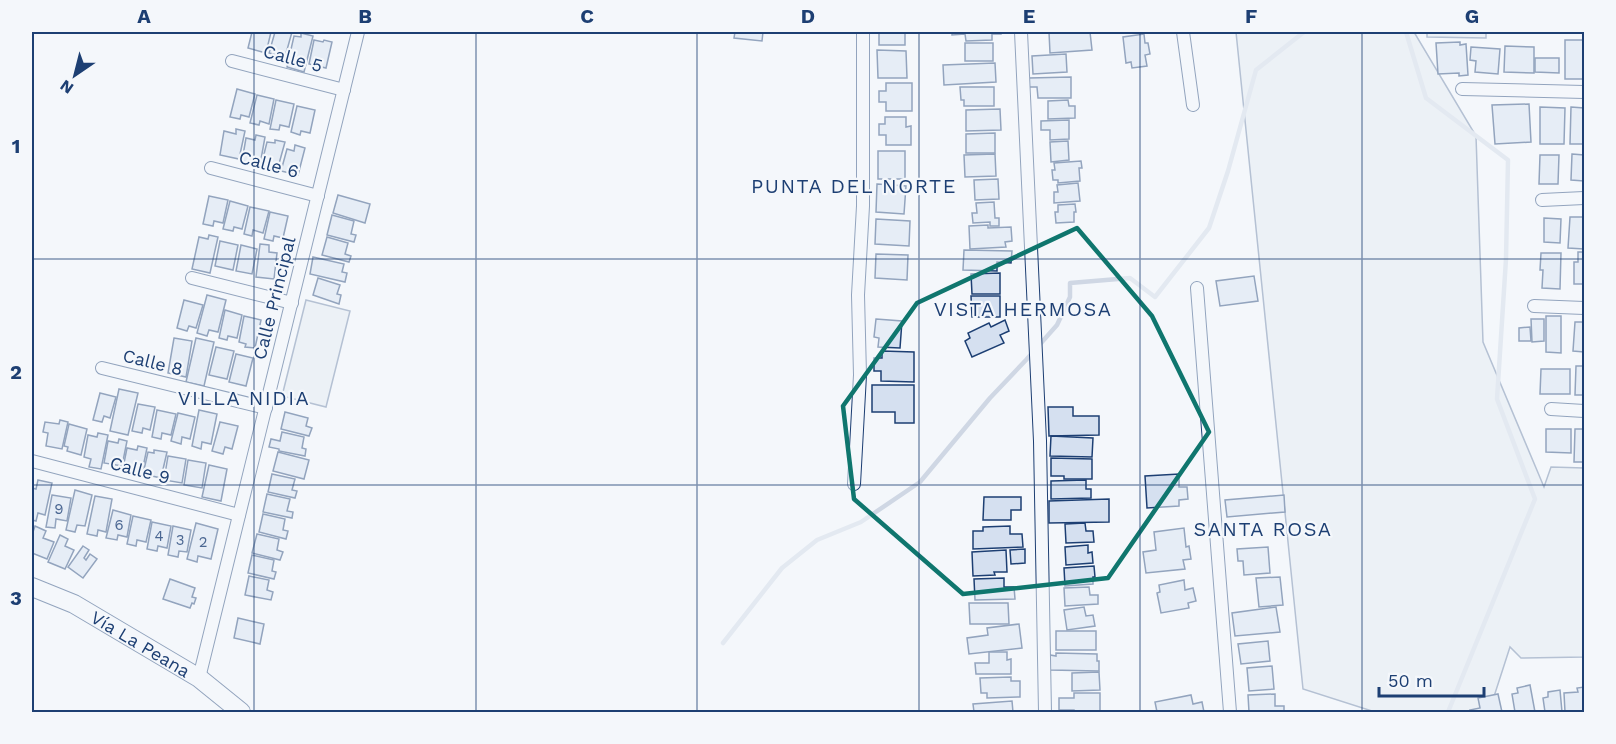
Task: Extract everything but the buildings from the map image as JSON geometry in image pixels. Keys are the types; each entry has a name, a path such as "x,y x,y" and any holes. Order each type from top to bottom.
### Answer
{"street":[{"name":"Calle Principal","path":"199,678 358,32"},
{"path":"854,484 860,375 858,295 863,206 863,32"},
{"path":"1021,32 1040,441 1046,712"},
{"path":"1183,32 1193,105"},
{"name":"Calle 5","path":"232,61 344,90"},
{"path":"1462,89 1584,92"},
{"name":"Calle 6","path":"211,168 318,196"},
{"path":"1542,200 1584,198"},
{"path":"192,278 291,303"},
{"path":"1197,288 1230,712"},
{"path":"1534,306 1584,308"},
{"name":"Calle 8","path":"102,368 266,408"},
{"path":"1551,409 1584,411"},
{"name":"Calle 9","path":"32,461 239,515"},
{"name":"Vía La Peana","path":"32,587 74,604 199,678 242,712"}],"highlighted area":[{"path":"1077,228 1152,316 1209,432 1108,578 963,594 854,499 843,406 917,303"}],"shaded area":[{"path":"1236,32 1414,32 1476,136 1483,342 1544,487 1551,467 1584,468 1584,657 1521,658 1510,647 1489,712 1375,712 1303,689"},
{"path":"1427,32 1486,32 1486,38 1427,37"},
{"path":"306,300 350,311 326,407 282,396"}],"waterway":[{"path":"723,643 782,568 817,540 861,522 920,482 990,398 1057,325 1070,297 1070,283 1130,278 1155,297 1209,228 1228,171 1256,70 1304,32"},
{"path":"1406,32 1426,98 1508,160 1506,259 1497,399 1535,499 1448,712"}],"district":[{"name":"PUNTA DEL NORTE","path":"854,186"},
{"name":"VISTA HERMOSA","path":"1023,309"},
{"name":"VILLA NIDIA","path":"244,398"},
{"name":"SANTA ROSA","path":"1263,529"}]}
